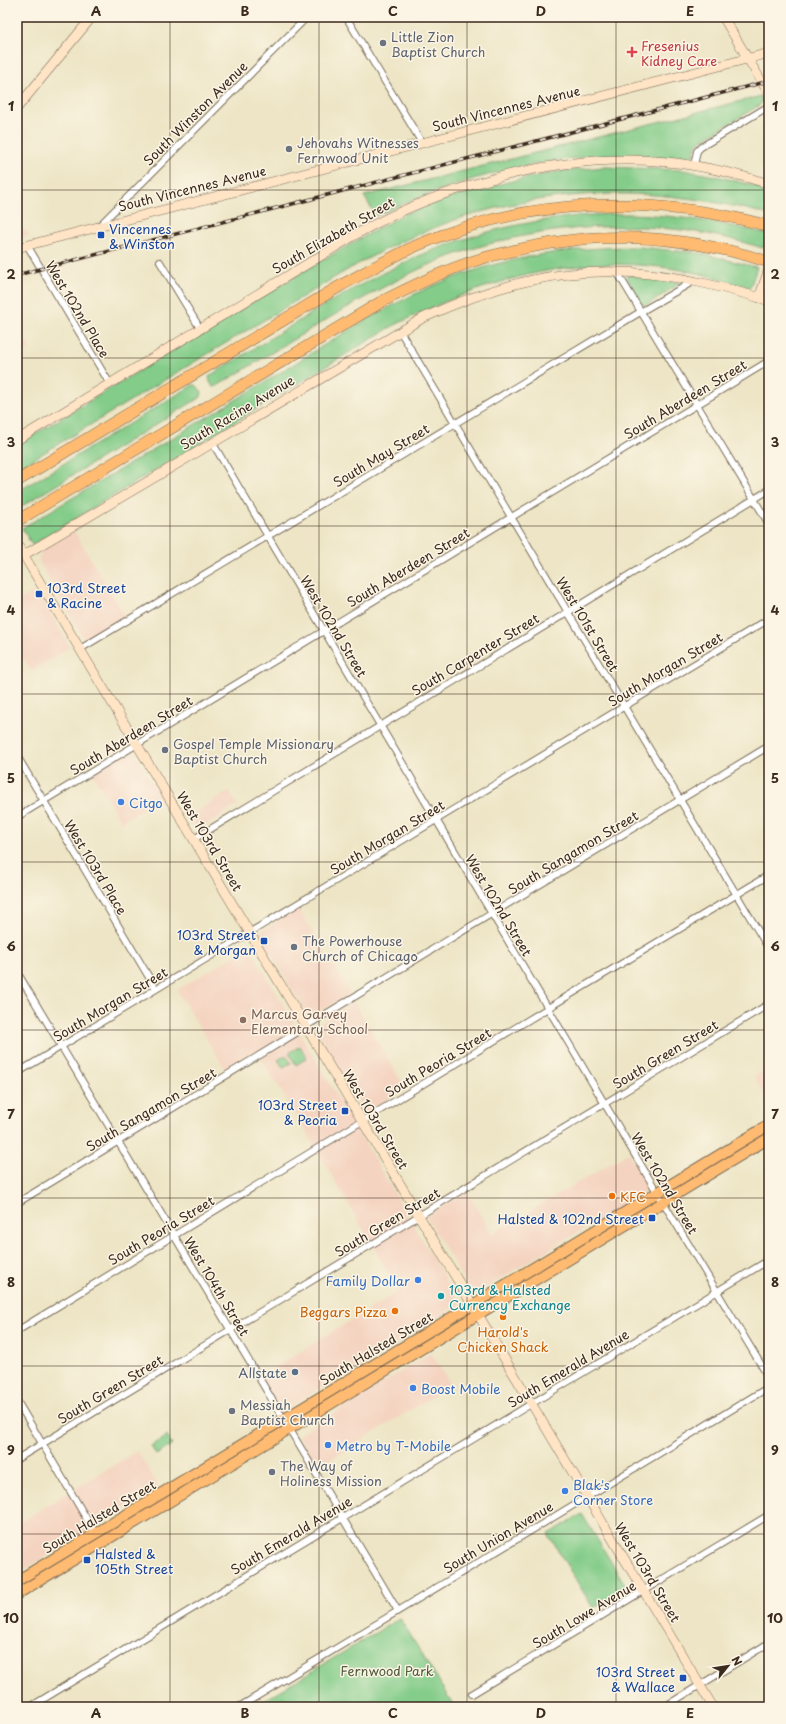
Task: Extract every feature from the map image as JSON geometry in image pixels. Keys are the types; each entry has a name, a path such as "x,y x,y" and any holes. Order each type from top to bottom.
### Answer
{"highway":[{"path":"17,481 353,279 418,244 457,230 530,212 564,207 637,204 710,212 769,226"},
{"path":"17,521 381,302 413,286 474,262 499,254 595,238 664,241 699,245 726,249 769,262"}],"main road":[{"path":"17,108 92,17"},
{"path":"723,17 769,94"},
{"name":"South Vincennes Avenue","path":"17,248 769,53"},
{"name":"South Elizabeth Street","path":"17,440 201,330 360,232 407,207 436,196 507,175 573,163 629,160 694,166 769,184"},
{"name":"South Racine Avenue","path":"20,557 400,331 454,303 504,286 538,278 574,273 617,272 654,274 694,281 769,301"},
{"path":"759,298 768,272"},
{"name":"West 103rd Street","path":"17,544 20,557 80,649 713,1707"},
{"name":"South Halsted Street","path":"17,1581 769,1125"},
{"name":"South Halsted Street","path":"17,1594 769,1138"},
{"path":"95,1533 101,1543"}],"street":[{"name":"South Winston Avenue","path":"99,226 307,17"},
{"path":"346,17 422,143"},
{"path":"694,166 697,151 701,147 769,106"},
{"name":"West 102nd Place","path":"27,245 110,384"},
{"path":"160,262 201,330"},
{"path":"617,272 642,311 769,524"},
{"name":"South May Street","path":"80,649 694,281"},
{"name":"West 101st Street","path":"400,331 769,949"},
{"name":"South Aberdeen Street","path":"17,817 769,361"},
{"name":"West 102nd Street","path":"212,442 604,1104 769,1378"},
{"name":"South Carpenter Street","path":"194,839 769,490"},
{"name":"South Morgan Street","path":"17,1073 769,619"},
{"name":"South Sangamon Street","path":"306,1026 769,746"},
{"name":"West 103rd Place","path":"17,756 156,989"},
{"name":"South Peoria Street","path":"17,1331 362,1120 769,875"},
{"name":"West 104th Street","path":"17,972 341,1518 398,1611"},
{"name":"South Green Street","path":"17,1459 769,1004"},
{"name":"South Sangamon Street","path":"17,1203 296,1034"},
{"name":"South Emerald Avenue","path":"30,1707 769,1260"},
{"name":"South Union Avenue","path":"240,1707 769,1387"},
{"path":"17,1402 95,1533"},
{"name":"South Lowe Avenue","path":"472,1694 769,1515"},
{"path":"664,1707 769,1643"}],"shaded area":[{"path":"17,224 30,235 17,238"},
{"path":"17,327 30,348 17,356"},
{"path":"74,531 125,617 85,641 40,563 39,558 42,549"},
{"path":"37,590 70,647 31,671 17,648 17,602"},
{"path":"131,749 161,798 121,822 92,773"},
{"path":"229,791 237,805 198,830 189,816"},
{"path":"298,908 350,994 309,1018 259,933"},
{"path":"249,947 460,1304 280,1413 259,1377 399,1291 313,1143 256,1050 225,1069 177,990"},
{"path":"354,1002 405,1088 365,1113 314,1026"},
{"path":"765,1070 769,1076 769,1102 754,1077"},
{"path":"628,1153 650,1189 473,1295 426,1216 467,1192 492,1234"},
{"path":"431,1353 451,1385 318,1467 298,1435"},
{"path":"137,1451 159,1487 17,1574 17,1524"}],"green space":[{"path":"761,96 762,102 760,105 697,143 692,158 688,160 612,156 551,161 491,174 462,183 376,216 364,196"},
{"path":"605,167 683,170 725,178 769,190 769,215 731,205 691,199 651,195 611,194 571,196 532,201 493,209 440,225 411,237 342,273 17,469 17,445 319,262 402,215 445,199 508,182 562,171"},
{"path":"609,214 670,216 729,225 768,234 763,248 702,233 646,227 575,229 539,233 504,240 437,262 405,276 333,316 217,386 213,387 210,382 209,377 211,375 333,300 410,260 458,241 507,227 558,218"},
{"path":"638,247 699,253 757,267 750,288 692,272 652,266 613,264 574,267 537,273 500,282 427,310 391,327 32,545 22,528 353,328 417,293 470,272 524,258 581,250"},
{"path":"628,275 681,283 645,306 641,303 627,278"},
{"path":"193,385 196,385 202,392 201,397 17,509 17,492"},
{"path":"300,1046 307,1058 296,1065 289,1053"},
{"path":"286,1055 291,1063 283,1067 278,1060"},
{"path":"167,1436 172,1445 156,1455 151,1446"},
{"path":"582,1514 627,1588 593,1608 548,1534"},
{"name":"Fernwood Park","path":"400,1618 454,1707 253,1707"}],"railway":[{"path":"17,275 769,81"}],"place":[{"name":"Little Zion Baptist Church","path":"383,43"},
{"name":"Fresenius Kidney Care","path":"632,52"},
{"name":"Jehovahs Witnesses Fernwood Unit","path":"289,149"},
{"name":"Vincennes & Winston","path":"101,235"},
{"name":"103rd Street & Racine","path":"39,594"},
{"name":"Gospel Temple Missionary Baptist Church","path":"165,750"},
{"name":"Citgo","path":"121,802"},
{"name":"103rd Street & Morgan","path":"264,941"},
{"name":"The Powerhouse Church of Chicago","path":"294,947"},
{"name":"Marcus Garvey Elementary School","path":"243,1020"},
{"name":"103rd Street & Peoria","path":"345,1111"},
{"name":"KFC","path":"612,1196"},
{"name":"Halsted & 102nd Street","path":"652,1218"},
{"name":"Family Dollar","path":"418,1280"},
{"name":"103rd & Halsted Currency Exchange","path":"441,1296"},
{"name":"Beggars Pizza","path":"395,1311"},
{"name":"Harold's Chicken Shack","path":"503,1317"},
{"name":"Allstate","path":"295,1372"},
{"name":"Boost Mobile","path":"413,1388"},
{"name":"Messiah Baptist Church","path":"232,1411"},
{"name":"Metro by T-Mobile","path":"328,1445"},
{"name":"The Way of Holiness Mission","path":"272,1472"},
{"name":"Blak's Corner Store","path":"565,1491"},
{"name":"Halsted & 105th Street","path":"87,1560"},
{"name":"103rd Street & Wallace","path":"683,1678"}]}
